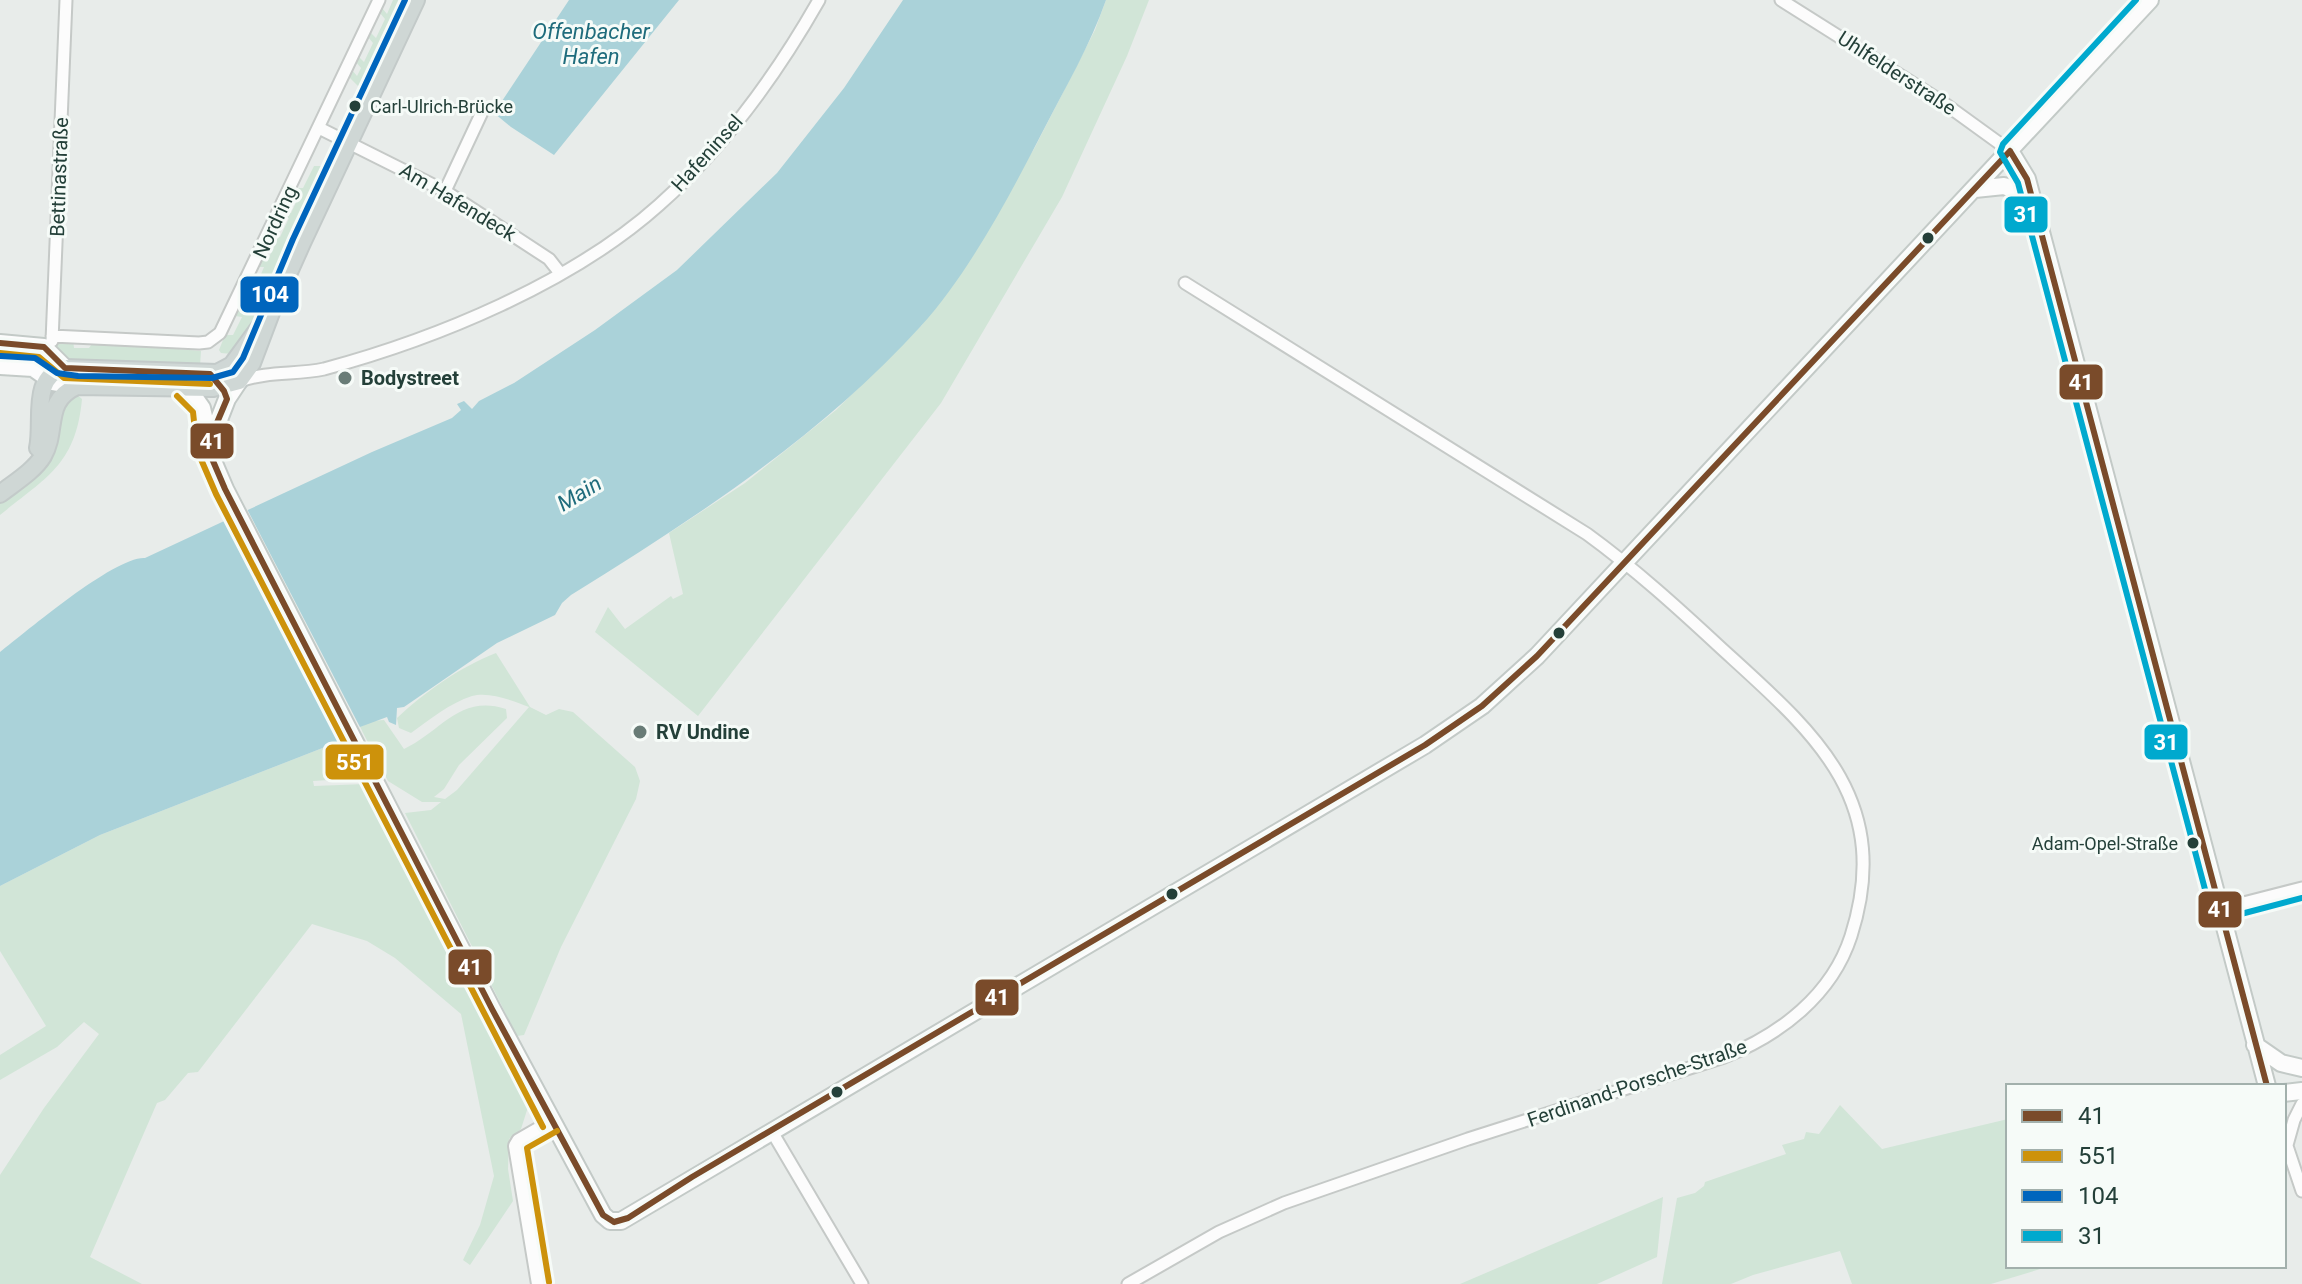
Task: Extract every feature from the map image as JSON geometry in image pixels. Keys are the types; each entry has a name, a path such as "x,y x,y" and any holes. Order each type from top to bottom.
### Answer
{"main road":[{"path":"206,425 224,393 239,381 257,353 272,310 416,0"},
{"path":"183,388 198,402 206,425 205,438 225,489 552,1122 603,1215 614,1222 625,1220 771,1130 1455,726 1491,698 1537,656 2150,0"},
{"path":"2010,151 2024,171 2031,196 2255,1045 2269,1084"},
{"path":"1975,189 2004,186 2031,196"},
{"path":"210,454 232,365 272,310"},
{"path":"0,343 52,345"},
{"path":"0,494 39,463 47,449 52,415 52,345"},
{"path":"25,474 39,444 42,390 50,374 52,345"},
{"path":"0,366 50,374 210,374 232,365"},
{"path":"50,374 77,386 183,388 224,393"},
{"path":"210,374 224,393"},
{"path":"52,415 60,397 77,386"},
{"path":"2255,1045 2281,1063 2302,1069"},
{"path":"2274,1084 2302,1069"}],"street":[{"name":"Bettinastraße","path":"52,345 66,0"},
{"name":"Nordring","path":"52,345 73,337 199,343 217,336 225,325 379,0"},
{"name":"Hafeninsel","path":"239,381 271,372 312,372 374,354 473,317 560,273 619,238 685,180 761,90 819,0"},
{"name":"Uhlfelderstraße","path":"1781,0 1941,101 2010,151"},
{"path":"445,191 483,110"},
{"path":"319,128 348,143"},
{"name":"Am Hafendeck","path":"348,143 445,191 549,259 560,273"},
{"name":"Ferdinand-Porsche-Straße","path":"1128,1284 1219,1232 1286,1202 1742,1050 1772,1034 1791,1020 1832,976 1846,950 1856,921 1862,881 1859,828 1833,761 1811,732 1625,562 1587,534 1185,283"},
{"path":"257,353 271,372"},
{"path":"2220,909 2302,888"},
{"path":"2286,1139 2302,1104"},
{"path":"539,1284 516,1146 519,1141 552,1122"},
{"path":"771,1130 862,1284"},
{"path":"2286,1144 2302,1191"}],"green space":[{"path":"393,0 408,0 382,57 361,89 349,77 352,70 357,76 361,68 356,62 359,57 364,62 373,43 368,37 371,33 376,38 385,19 380,13 382,8 387,14"},
{"path":"1106,0 1149,0 1127,56 1062,197 941,403 698,716 595,632 608,607 625,629 671,596 673,599 683,594 669,533 745,483 836,410 922,325 1034,149 1095,30"},
{"path":"314,166 327,166 247,333 232,354 221,353 219,350 225,335 233,335 242,317 235,316 236,311 244,311 253,292 247,291 249,286 256,286 264,267 258,267 262,259 268,259 275,245 269,245 272,238 280,237 289,218 282,218 284,213 291,213 300,194 293,193 296,188 303,188"},
{"path":"55,339 73,340 74,348 89,348 94,341 102,341 102,345 149,347 150,343 166,344 166,348 201,351 200,366 68,361 55,348"},
{"path":"75,393 82,399 79,421 66,454 45,479 0,515 0,499 46,463 61,405"},
{"path":"496,653 530,707 546,715 559,709 573,712 635,767 640,781 636,799 561,947 524,1035 517,1036 405,813 431,810 441,802 422,802 388,781 360,727 384,720 404,749 463,711 490,706 506,709 507,718 459,765 444,789 434,797 445,799 457,790 529,707 501,697 472,696 448,707 411,733 399,728 397,718 444,681"},
{"path":"343,740 362,778 313,781 314,786 365,784 475,990 528,1107 521,1129 509,1139 508,1169 513,1201 470,1265 463,1260 480,1225 494,1176 461,1014 395,958 367,941 312,924 198,1072 188,1073 165,1100 157,1103 90,1257 142,1284 0,1284 0,1175 44,1108 99,1034 84,1022 57,1047 0,1080 0,1055 46,1026 0,951 0,886 100,835"},
{"path":"1840,1105 1882,1149 2006,1119 2006,1268 2043,1268 1991,1284 1852,1284 1840,1251 1731,1284 1662,1284 1677,1198 1695,1193 1705,1182 1786,1154 1782,1145 1804,1139 1806,1132 1819,1134"},
{"path":"1663,1197 1657,1257 1597,1284 1460,1284"}],"water":[{"name":"Offenbacher Hafen","path":"569,0 679,0 554,155 494,113"},
{"name":"Main","path":"903,0 1106,0 1077,67 988,233 939,305 882,366 800,439 711,505 571,595 555,615 497,643 404,707 397,708 396,725 389,722 387,717 360,727 343,740 100,835 0,886 0,652 71,596 113,569 145,558 452,418 461,410 457,404 464,401 472,409 479,401 514,383 595,330 677,270 777,173 844,88"}],"pier":[{"path":"246,507 362,731 345,743 228,515"}],"transit line":[{"name":"104","path":"1,356 35,358 57,373 78,376 212,378 233,372 243,358 293,239 405,0"},
{"name":"31","path":"2136,0 2003,144 2000,152 2018,183 2211,912 2215,918 2222,919 2302,898"},
{"name":"41","path":"2010,151 2027,179 2266,1084"},
{"name":"41","path":"614,1222 628,1218 692,1177 1425,745 1482,706 1537,656 2010,151"},
{"name":"41","path":"0,343 44,347 65,368 210,374 224,391 227,399 213,432 210,454 225,489 492,1009 603,1215 614,1222"},
{"name":"551","path":"0,353 39,357 64,378 210,384"},
{"name":"551","path":"177,396 193,412 197,450 216,494 543,1127"},
{"name":"551","path":"549,1282 527,1148 557,1131"}],"place":[{"name":"Carl-Ulrich-Brücke","path":"355,106"},
{"name":"Bodystreet","path":"345,378"},
{"name":"RV Undine","path":"640,732"},
{"name":"Adam-Opel-Straße","path":"2193,843"}]}
